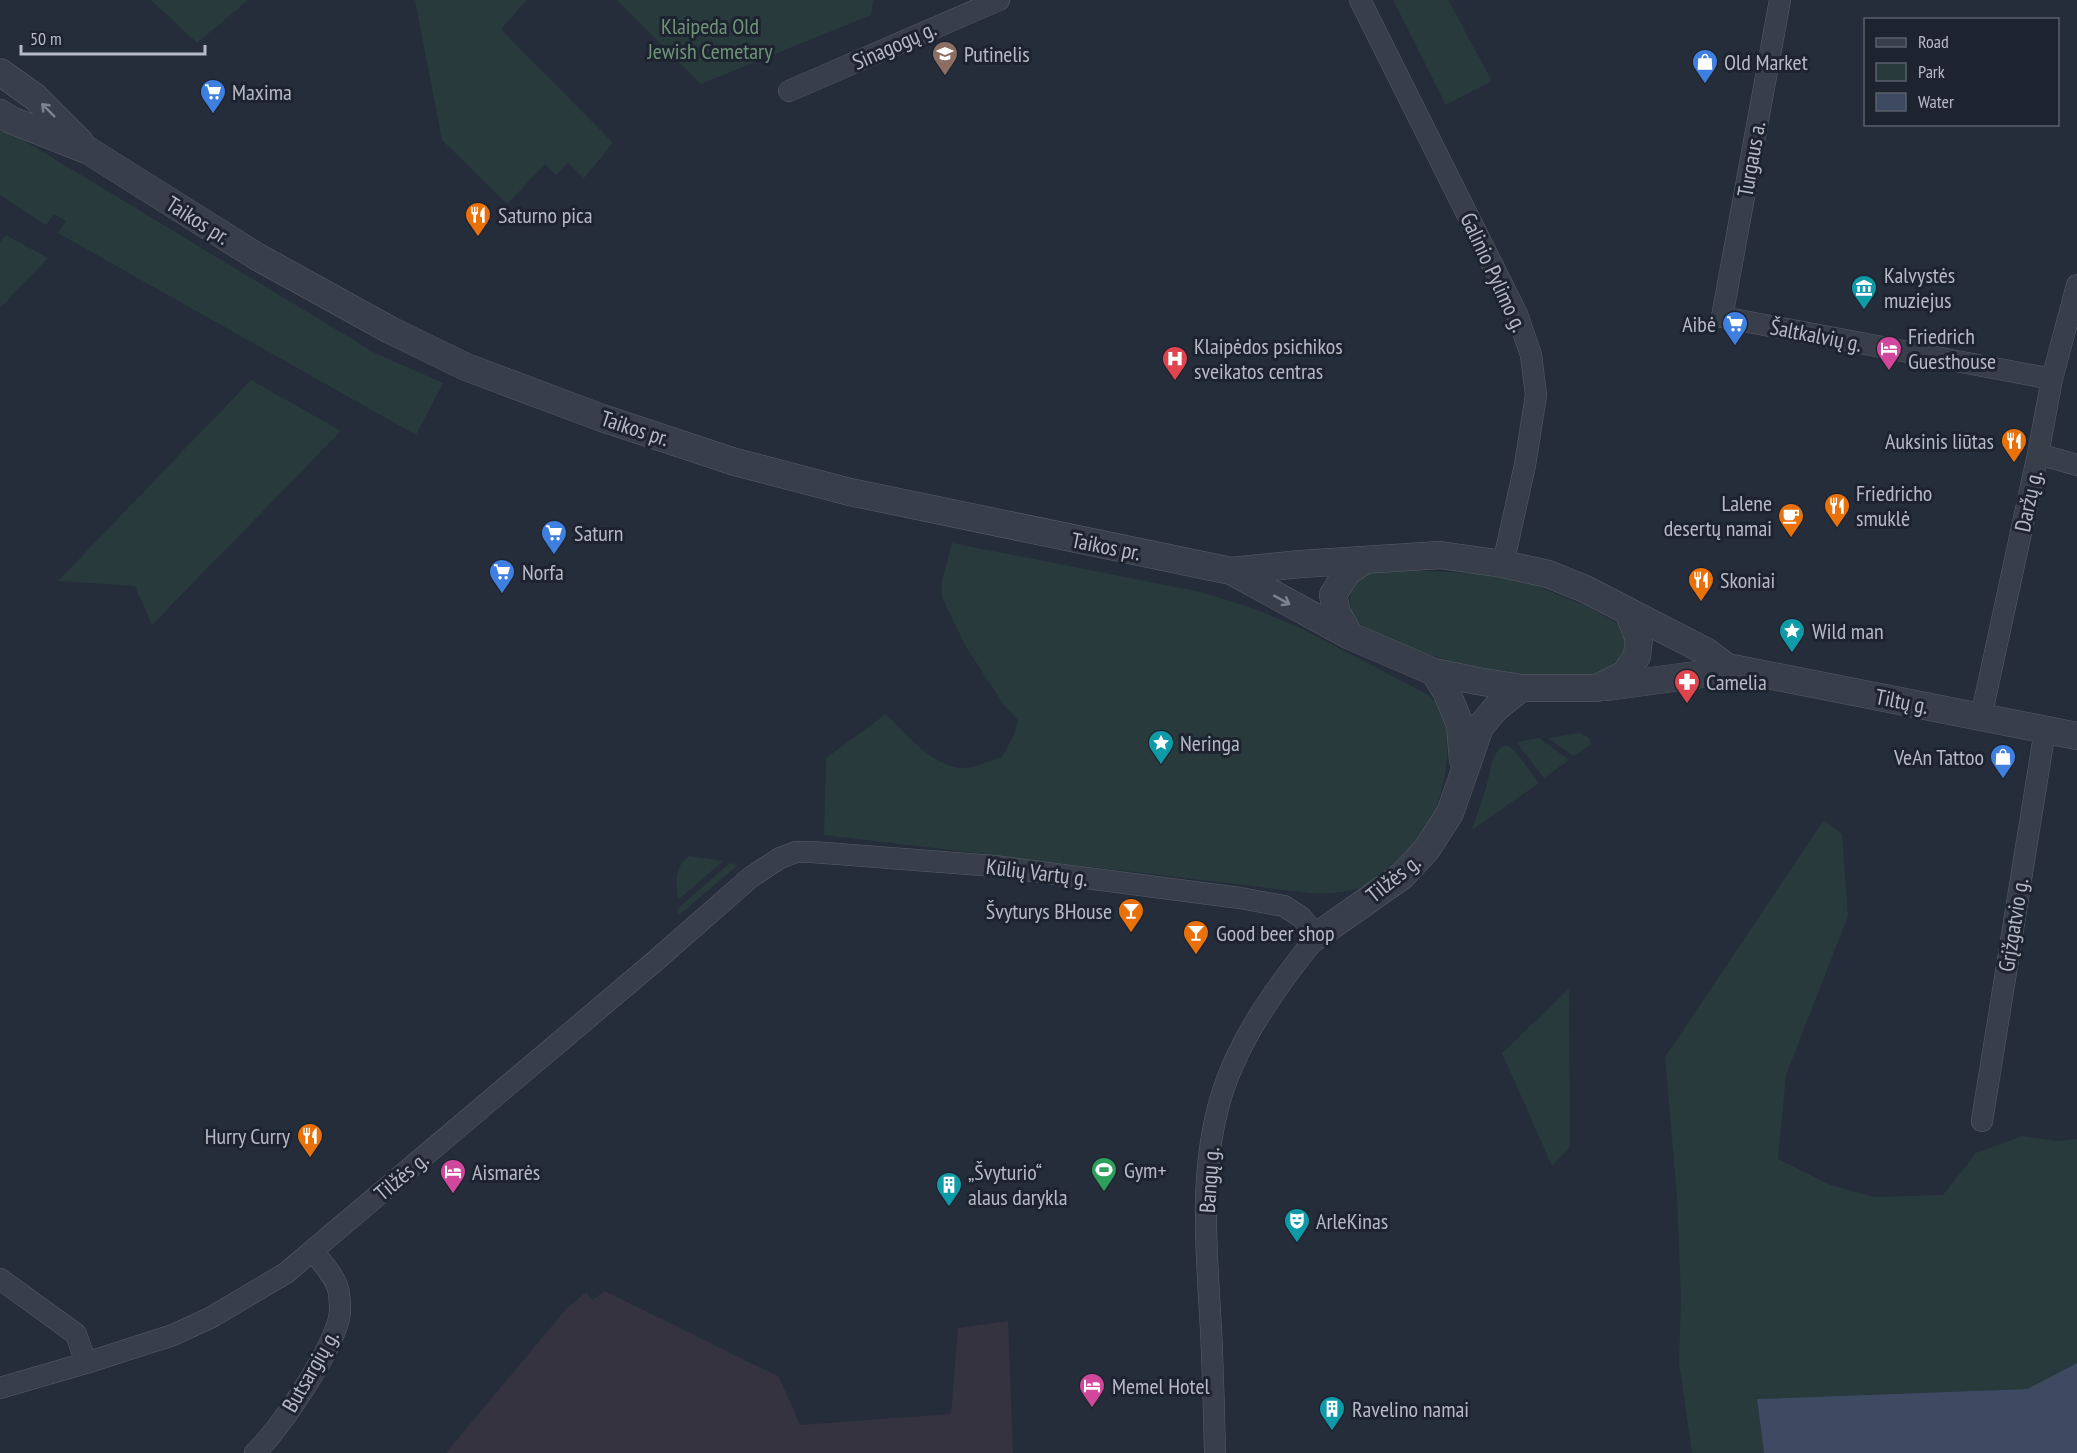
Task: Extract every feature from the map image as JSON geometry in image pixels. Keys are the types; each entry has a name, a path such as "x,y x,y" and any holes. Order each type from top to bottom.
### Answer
{"street":[{"name":"Sinagogų g.","path":"789,91 999,0"},
{"name":"Galinio Pylimo g.","path":"1360,0 1517,314 1531,355 1536,395 1523,472 1503,564"},
{"name":"Turgaus a.","path":"1722,317 1780,0"},
{"name":"Taikos pr.","path":"0,72 35,97 89,151"},
{"name":"Taikos pr.","path":"0,113 11,120 89,151 256,256 390,330 502,382 735,462 850,492 1231,571 1350,636 1434,672"},
{"name":"Daržų g.","path":"1981,717 2052,379 2077,285"},
{"name":"Šaltkalvių g.","path":"1722,317 2052,379"},
{"path":"2038,454 2077,465"},
{"name":"Taikos pr.","path":"1231,571 1440,555 1503,564"},
{"path":"1350,636 1337,613 1333,595 1347,572 1365,560"},
{"name":"Tiltų g.","path":"1503,564 1548,574 1585,589 1707,652 1726,667 2077,736"},
{"path":"1597,688 1625,674 1637,656 1639,639 1628,612"},
{"name":"Tiltų g.","path":"1434,672 1521,688 1597,688 1703,674 1726,667"},
{"name":"Tilžės g.","path":"1434,672 1448,693 1460,724 1463,772"},
{"name":"Tilžės g.","path":"1317,936 1402,876 1427,849 1450,813 1480,728 1496,708 1521,688"},
{"name":"Grįžgatvio g.","path":"1982,1121 2045,730"},
{"name":"Kūlių Vartų g.","path":"752,877 780,858 796,852 994,866 1284,906 1300,917 1317,936"},
{"name":"Tilžės g.","path":"0,1388 173,1335 210,1318 286,1273 752,877"},
{"name":"Bangų g.","path":"1215,1453 1206,1180 1214,1125 1218,1106 1235,1062 1255,1024 1287,974 1317,936"},
{"name":"Butsargių g.","path":"261,1451 304,1389 330,1342 339,1320 339,1292 328,1271 313,1251"},
{"path":"0,1279 76,1334 86,1363"}],"shaded area":[{"path":"605,1291 779,1377 800,1425 951,1414 958,1328 1008,1321 1013,1453 446,1453 567,1308 586,1292 592,1300"}],"green space":[{"path":"151,0 248,0 197,43"},
{"path":"415,0 527,0 501,29 613,143 584,178 568,163 556,175 545,164 507,204 442,140"},
{"name":"Klaipeda Old Jewish Cemetary","path":"617,0 873,0 871,15 701,84"},
{"path":"1393,0 1448,0 1492,81 1446,105"},
{"path":"0,126 375,353 443,383 416,435 58,233 66,221 54,214 46,225 0,195"},
{"path":"6,235 48,258 0,308 0,242"},
{"path":"251,380 341,431 152,625 135,586 58,581"},
{"path":"952,543 1201,592 1255,609 1300,628 1427,694 1443,712 1448,746 1444,782 1427,832 1408,855 1378,878 1348,891 1319,894 824,835 826,758 886,714 921,749 954,767 966,768 1002,757 1014,735 1018,720 1004,705 966,647 942,597 942,581"},
{"path":"1413,570 1496,575 1534,585 1588,607 1620,625 1628,640 1621,666 1584,676 1543,676 1484,669 1445,660 1407,647 1376,634 1359,622 1351,608 1350,600 1354,585 1360,579 1378,571"},
{"path":"1580,733 1589,738 1591,744 1574,756 1548,738"},
{"path":"1539,738 1569,760 1544,778 1516,742"},
{"path":"1507,745 1515,751 1539,783 1472,830 1493,758 1500,748"},
{"path":"1824,820 1842,834 1848,916 1786,1075 1778,1159 1831,1185 1874,1197 1943,1195 1976,1153 2022,1136 2058,1141 2077,1139 2077,1363 2027,1389 1757,1399 1764,1453 1692,1453 1679,1363 1681,1296 1677,1196 1665,1057"},
{"path":"689,856 723,861 678,900 678,870"},
{"path":"730,863 738,865 678,916 677,909"},
{"path":"1569,989 1570,1147 1552,1166 1502,1053"}],"water":[{"path":"2077,1363 2077,1453 1764,1453 1757,1399 2027,1389"}],"place":[{"name":"Putinelis","path":"945,77"},
{"name":"Old Market","path":"1705,85"},
{"name":"Maxima","path":"213,115"},
{"name":"Saturno pica","path":"478,238"},
{"name":"Kalvystės muziejus","path":"1864,311"},
{"name":"Aibė","path":"1735,347"},
{"name":"Friedrich Guesthouse","path":"1889,372"},
{"name":"Klaipėdos psichikos sveikatos centras","path":"1175,382"},
{"name":"Auksinis liūtas","path":"2014,464"},
{"name":"Friedricho smuklė","path":"1837,529"},
{"name":"Lalene desertų namai","path":"1791,539"},
{"name":"Saturn","path":"554,556"},
{"name":"Norfa","path":"502,595"},
{"name":"Skoniai","path":"1701,603"},
{"name":"Wild man","path":"1792,654"},
{"name":"Camelia","path":"1687,705"},
{"name":"Neringa","path":"1161,766"},
{"name":"VeAn Tattoo","path":"2003,780"},
{"name":"Švyturys BHouse","path":"1131,934"},
{"name":"Good beer shop","path":"1196,956"},
{"name":"Hurry Curry","path":"310,1159"},
{"name":"Gym+","path":"1104,1193"},
{"name":"Aismarės","path":"453,1195"},
{"name":"„Švyturio“ alaus darykla","path":"949,1208"},
{"name":"ArleKinas","path":"1297,1244"},
{"name":"Memel Hotel","path":"1092,1409"},
{"name":"Ravelino namai","path":"1332,1432"}]}
